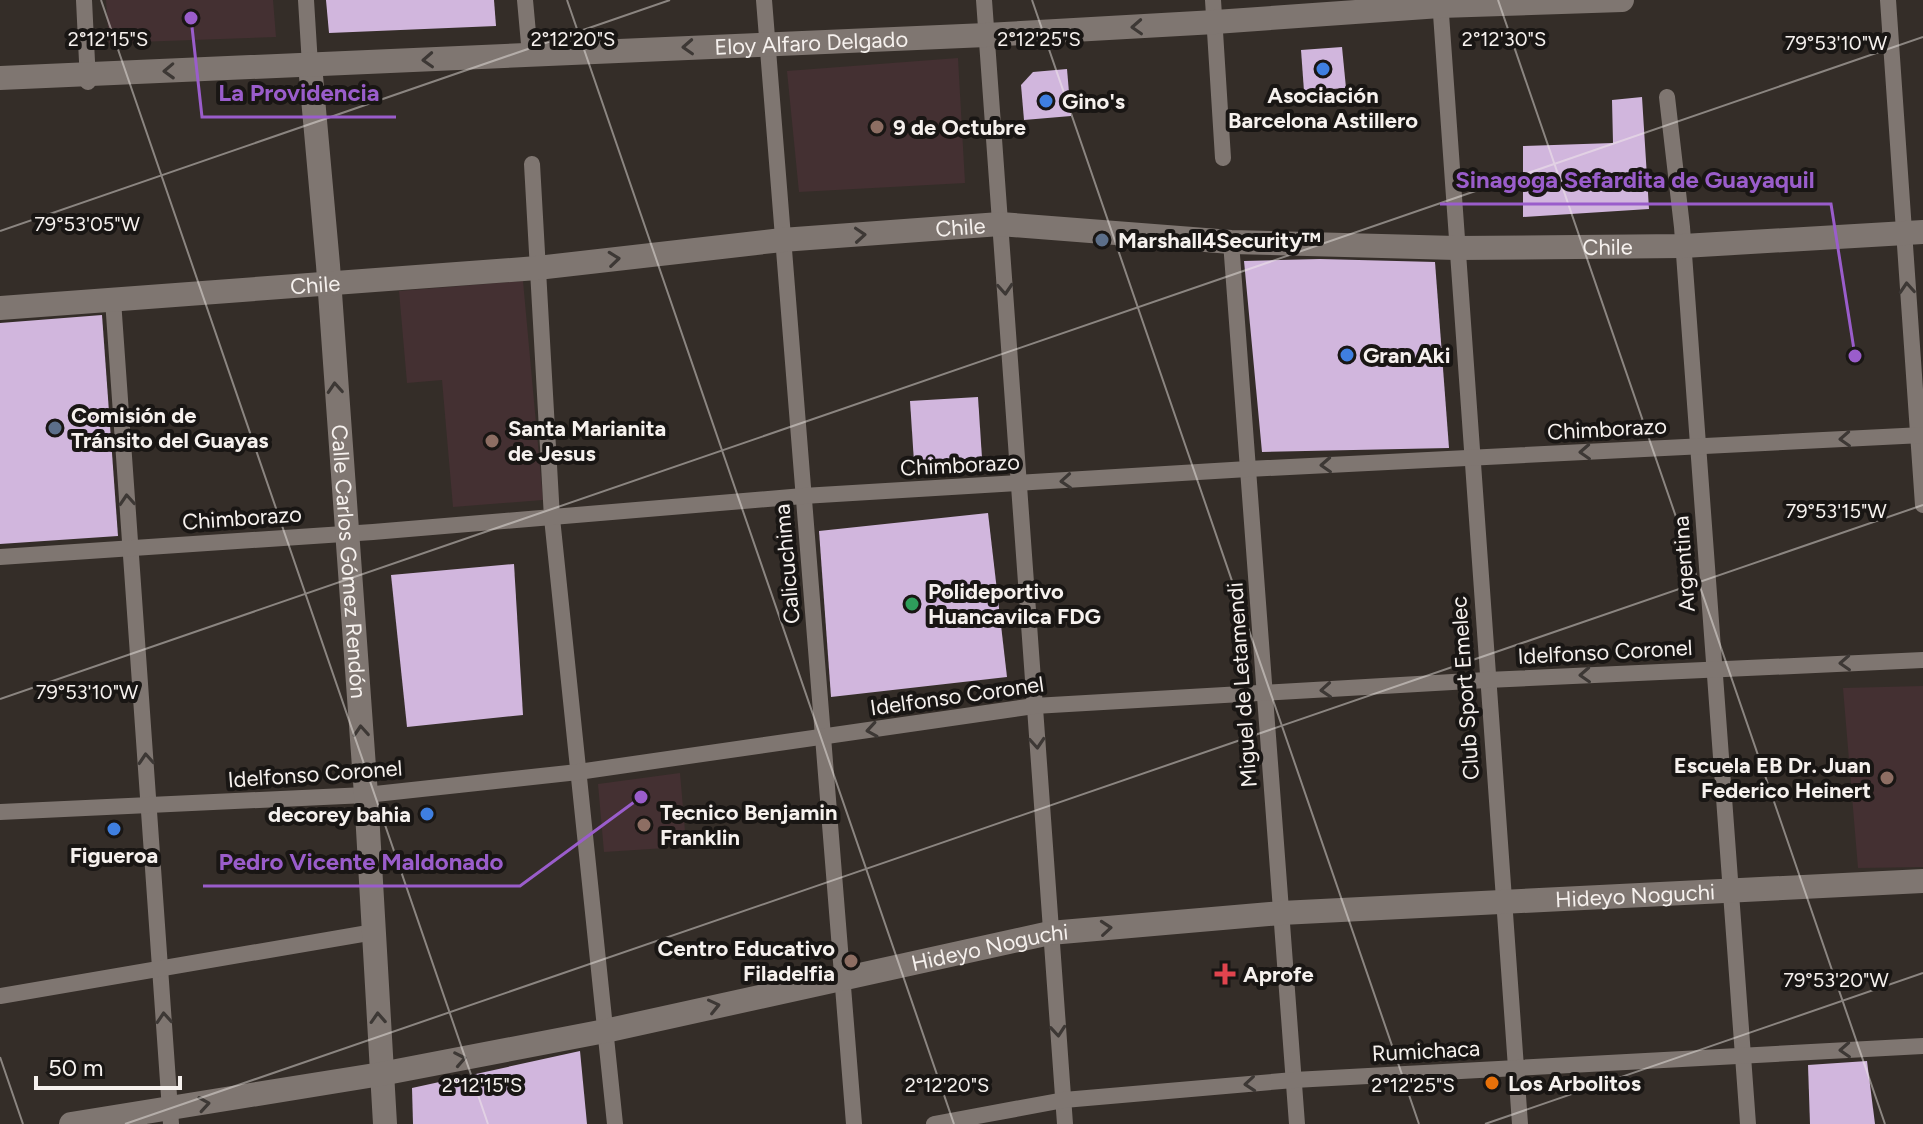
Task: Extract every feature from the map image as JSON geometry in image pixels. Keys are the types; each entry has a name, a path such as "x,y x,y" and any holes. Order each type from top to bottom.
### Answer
{"main road":[{"name":"Eloy Alfaro Delgado","path":"0,78 88,80 310,65 986,35 1214,11 1622,0"},
{"name":"Calle Carlos Gómez Rendón","path":"310,65 366,795 385,1124"},
{"name":"Chile","path":"0,308 537,268 782,240 1000,224 1231,242 1456,241 1683,246 1913,232"},
{"name":"Hideyo Noguchi","path":"71,1124 170,1117 605,1031 1050,933 1281,913 1923,881"}],"street":[{"path":"84,0 88,80"},
{"name":"Calle Carlos Gómez Rendón","path":"306,0 310,65"},
{"path":"525,0 530,55"},
{"name":"Calicuchima","path":"764,0 854,1124"},
{"path":"984,0 1065,1124"},
{"path":"1888,0 1913,232 1923,505"},
{"name":"Club Sport Emelec","path":"1440,3 1470,458 1520,1124"},
{"path":"1214,11 1223,158"},
{"name":"Argentina","path":"1667,97 1683,246 1748,1124"},
{"path":"532,164 552,518 615,1124"},
{"name":"Miguel de Letamendi","path":"1231,242 1297,1124"},
{"path":"113,300 170,1117"},
{"name":"Chimborazo","path":"0,557 346,534 803,496 1248,469 1920,435"},
{"name":"Idelfonso Coronel","path":"0,812 366,795 578,772 1034,706 1487,680 1923,660"},
{"path":"0,996 374,932"},
{"name":"Rumichaca","path":"934,1124 1064,1100 1294,1080 1923,1046"}],"shaded area":[{"path":"106,0 273,0 276,37 109,43"},
{"name":"9 de Octubre","path":"958,58 965,183 799,192 787,71"},
{"name":"Santa Marianita de Jesus","path":"523,281 543,500 453,507 442,380 407,383 399,291"},
{"name":"Escuela EB Dr. Juan Federico Heinert","path":"1923,686 1923,867 1858,868 1843,688"},
{"path":"680,773 685,831 666,834 666,848 604,852 598,784"}],"building":[{"path":"326,0 494,0 496,26 329,33"},
{"name":"Asociación Barcelona Astillero","path":"1342,47 1346,88 1304,91 1301,50"},
{"name":"Gino's","path":"1067,69 1071,116 1024,120 1021,85 1033,72"},
{"path":"1642,97 1649,209 1523,217 1523,146 1613,143 1612,100"},
{"name":"Gran Aki","path":"1244,261 1435,262 1449,448 1262,452"},
{"name":"Comisión de Tránsito del Guayas","path":"102,315 118,536 0,544 0,323"},
{"path":"978,397 982,458 914,462 910,401"},
{"name":"Polideportivo Huancavilca FDG","path":"988,513 1007,677 831,697 819,531"},
{"path":"514,564 523,715 407,727 391,575"},
{"path":"580,1051 587,1124 413,1124 412,1088"},
{"path":"1867,1061 1875,1124 1810,1124 1808,1065"}],"place":[{"name":"La Providencia","path":"191,18"},
{"name":"Asociación Barcelona Astillero","path":"1323,69"},
{"name":"Gino's","path":"1046,101"},
{"name":"9 de Octubre","path":"877,127"},
{"name":"Marshall4Security™","path":"1102,240"},
{"name":"Gran Aki","path":"1347,355"},
{"name":"Sinagoga Sefardita de Guayaquil","path":"1855,356"},
{"name":"Comisión de Tránsito del Guayas","path":"55,428"},
{"name":"Santa Marianita de Jesus","path":"492,441"},
{"name":"Polideportivo Huancavilca FDG","path":"912,604"},
{"name":"Escuela EB Dr. Juan Federico Heinert","path":"1887,778"},
{"name":"Pedro Vicente Maldonado","path":"641,797"},
{"name":"decorey bahia","path":"427,814"},
{"name":"Tecnico Benjamin Franklin","path":"644,825"},
{"name":"Figueroa","path":"114,829"},
{"name":"Centro Educativo Filadelfia","path":"851,961"},
{"name":"Aprofe","path":"1225,974"},
{"name":"Los Arbolitos","path":"1492,1083"}]}
